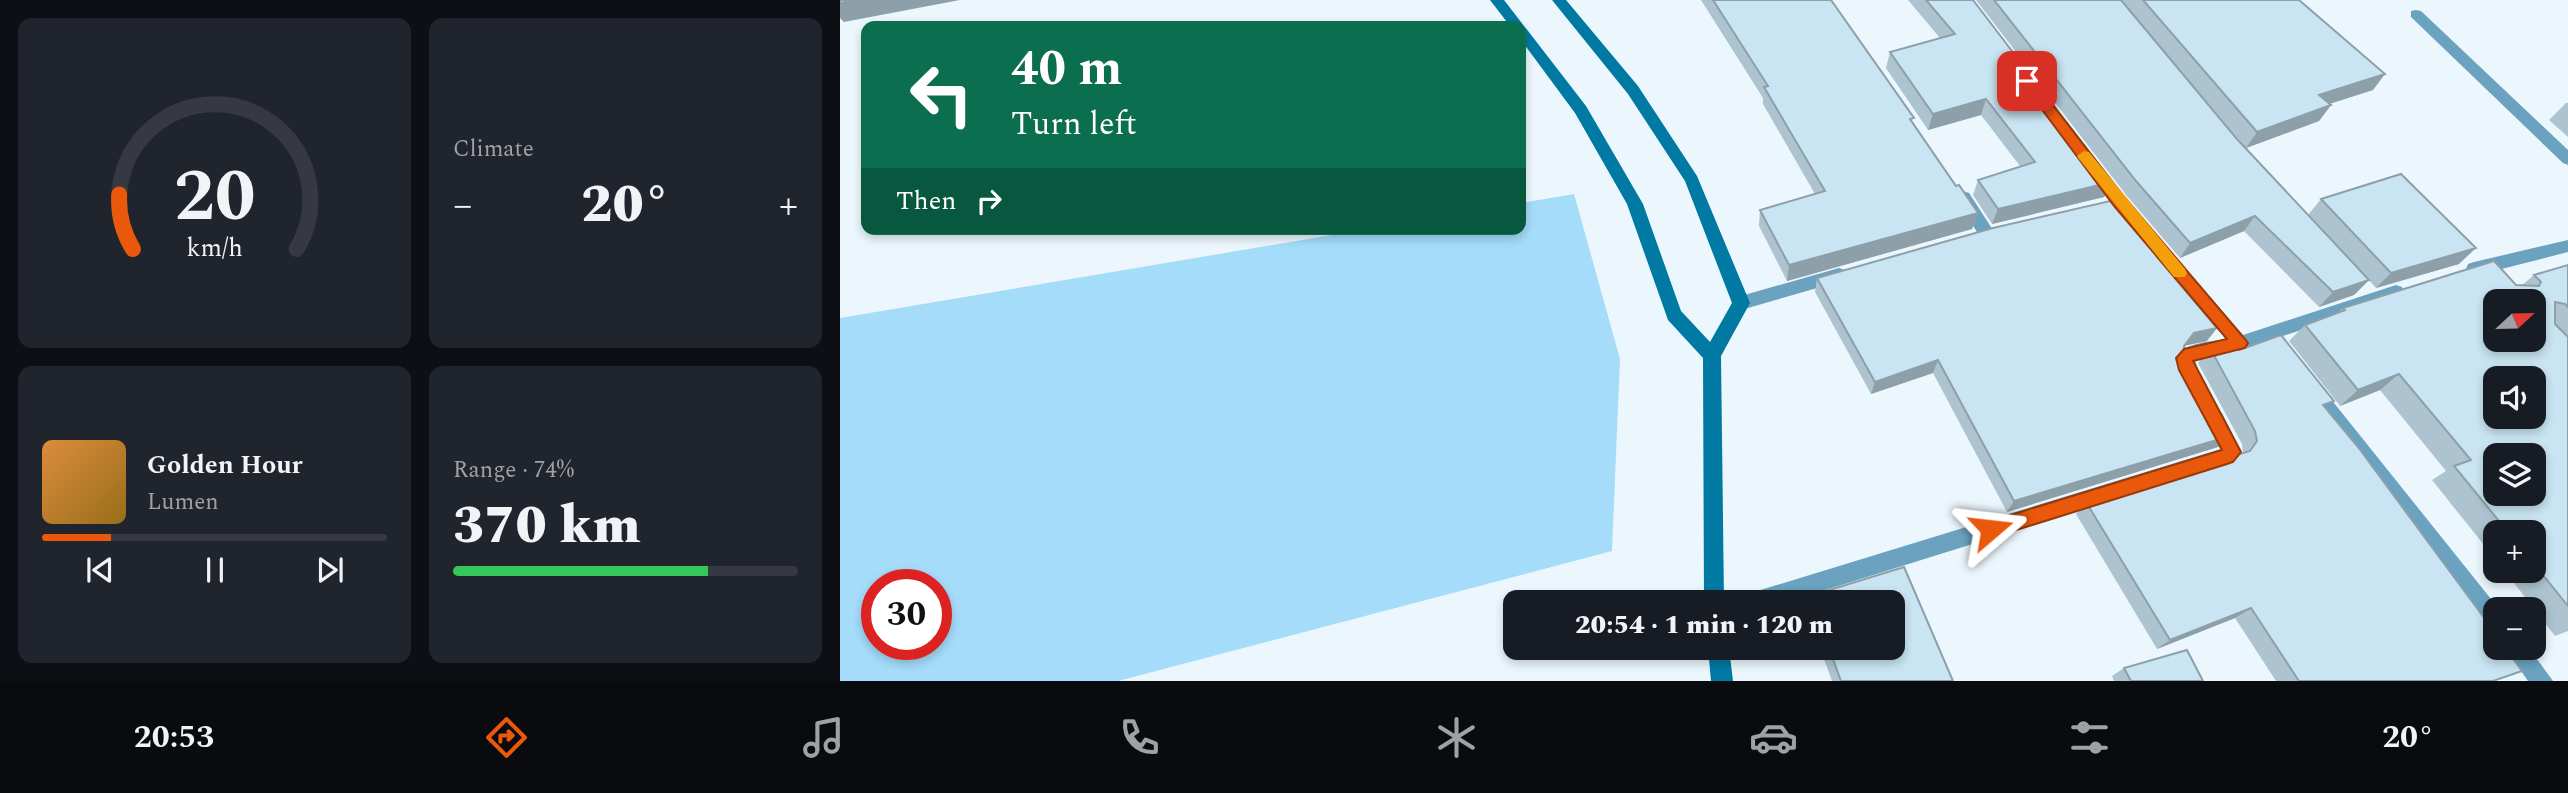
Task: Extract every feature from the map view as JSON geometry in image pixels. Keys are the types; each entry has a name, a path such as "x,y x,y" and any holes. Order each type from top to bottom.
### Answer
{"main road":[{"path":"1497,0 1513,21"},
{"path":"1559,0 1633,90 1692,180 1741,303 1712,356 1714,590"},
{"path":"1526,38 1581,110 1635,204 1674,315 1712,356"},
{"path":"1720,660 1723,681"}],"street":[{"path":"2416,14 2568,159"},
{"path":"2087,160 2123,210 2240,343"},
{"path":"1957,189 1987,234"},
{"path":"2493,285 2470,270 2568,246"},
{"path":"1741,303 1858,270"},
{"path":"1793,590 2227,457 2232,452 2230,444 2185,365 2185,358 2190,354 2240,343 2273,340 2368,293 2412,287"},
{"path":"2302,377 2483,606"},
{"path":"2525,660 2542,681"}],"shaded area":[{"path":"1574,194 1620,359 1612,551 1118,681 840,681 840,318 1331,235 1526,235 1526,202"}],"building":[{"path":"1713,0 1831,0 1914,118 1910,119 1956,186 1959,185 1978,213 1789,265 1760,210 1825,191 1764,87 1768,86"},
{"path":"1926,0 1973,0 2112,182 1998,209 1978,180 2035,162 1986,99 1933,114 1890,52 1955,34"},
{"path":"1994,0 2121,0 2237,139 2369,280 2333,292 2255,216 2190,243 2136,181"},
{"path":"2143,0 2299,0 2385,74 2319,95 2331,105 2257,132"},
{"path":"2401,174 2476,248 2391,273 2321,199"},
{"path":"2123,198 2170,252 2157,257 2217,328 2194,333 2184,346 2187,359 2230,436 2014,501 1938,360 1875,382 1817,278 1993,228"},
{"path":"2494,261 2516,285 2539,286 2541,282 2534,275 2568,265 2568,307 2555,302 2555,324 2568,337 2568,606 2546,579 2546,520 2498,520 2487,506 2546,506 2546,443 2483,443 2483,501 2454,466 2471,460 2399,374 2358,390 2305,325 2345,310 2343,308"},
{"path":"2281,335 2334,401 2323,405 2358,447 2483,616 2483,660 2514,660 2522,671 2493,681 2299,681 2251,608 2170,640 2086,502 2250,451 2257,441 2255,431 2210,348 2232,342 2239,350"},
{"path":"1904,567 1953,681 1841,681 1833,660 1905,660 1905,590 1829,590"},
{"path":"2187,650 2203,681 2131,681 2124,668"}],"slow traffic":[{"path":"2084,156 2119,202 2180,273"}],"route":[{"path":"1991,529 2227,457 2232,452 2185,365 2185,358 2190,354 2240,343 2119,202 2027,81"}]}
